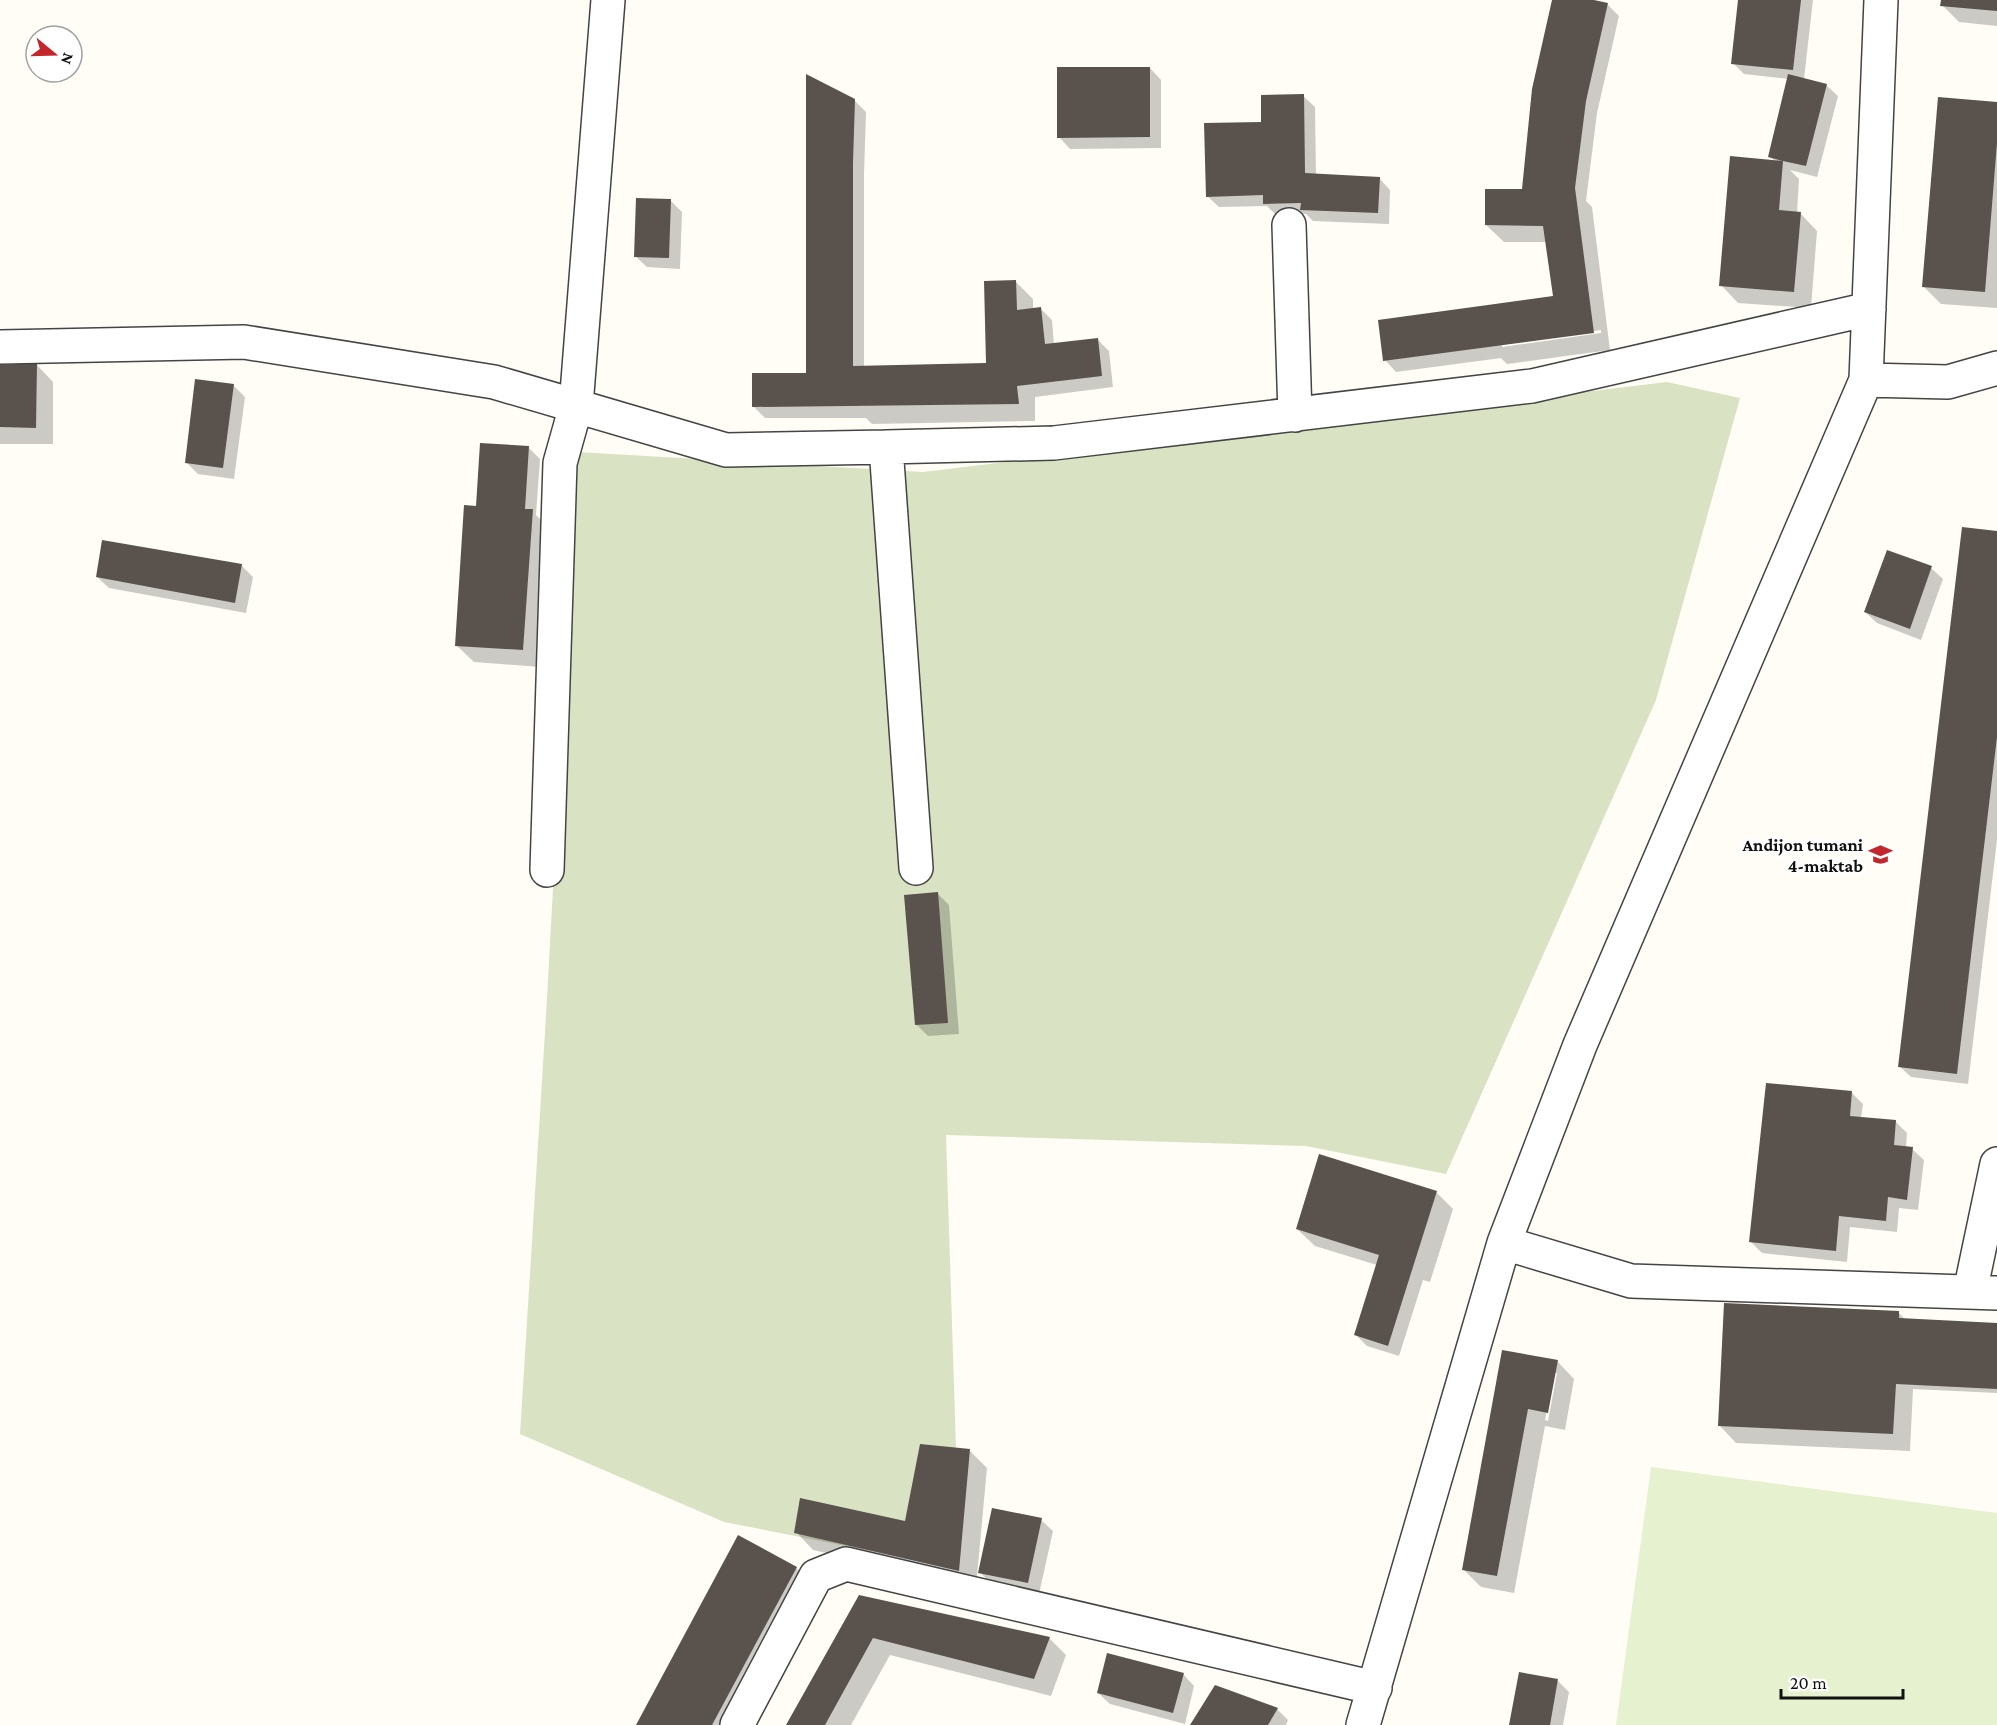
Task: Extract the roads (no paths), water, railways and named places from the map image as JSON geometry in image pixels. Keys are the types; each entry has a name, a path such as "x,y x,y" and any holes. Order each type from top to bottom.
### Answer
{"street":[{"path":"547,870 560,463 576,406 608,0"},
{"path":"1363,1725 1504,1243 1580,1045 1866,380 1881,0"},
{"path":"1289,225 1295,415"},
{"path":"0,346 244,342 494,382 726,450 886,447 1054,443 1532,386 1869,309"},
{"path":"1866,380 1948,382 1997,368"},
{"path":"886,447 916,868"},
{"path":"1504,1243 1630,1281 1983,1292 1997,1164"},
{"path":"737,1725 816,1576 846,1564 1375,1688"}],"place":[{"name":"Andijon tumani 4-maktab","path":"1881,855"}]}
